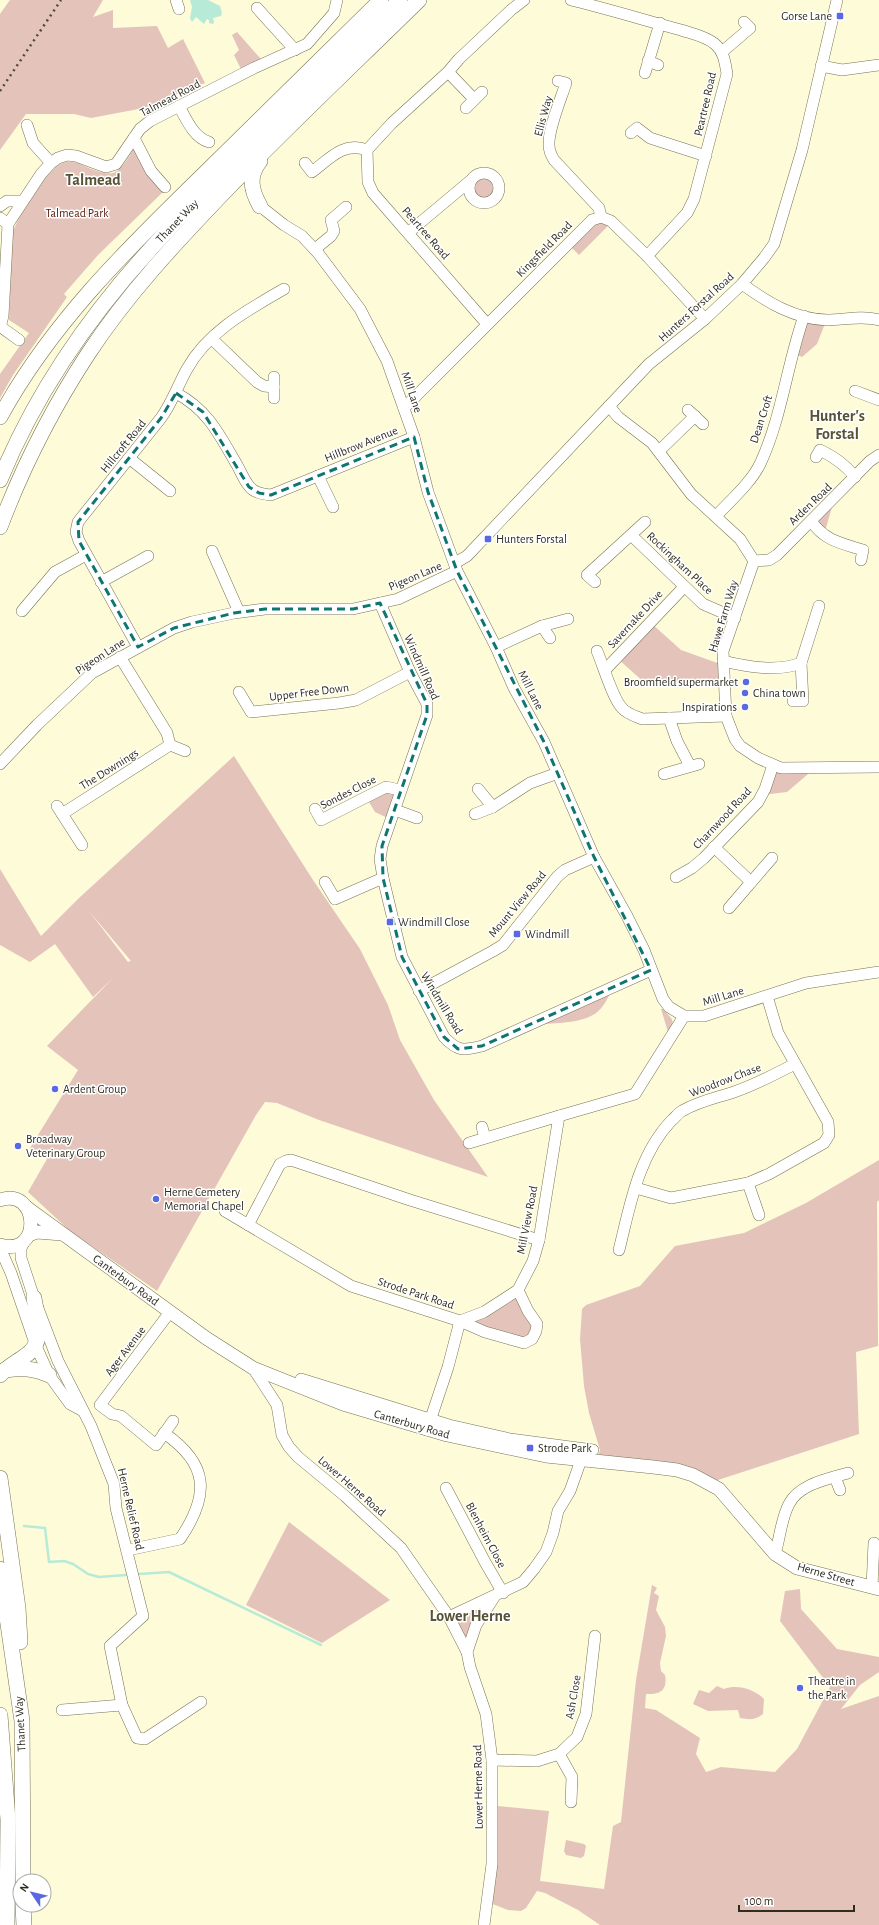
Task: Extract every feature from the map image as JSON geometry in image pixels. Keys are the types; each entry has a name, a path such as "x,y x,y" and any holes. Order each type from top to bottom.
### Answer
{"highway":[{"path":"291,88 309,62 369,0"},
{"name":"Thanet Way","path":"0,417 40,353 85,296 149,228 381,0"},
{"name":"Thanet Way","path":"0,480 41,398 73,346 110,296 155,243 199,198 400,0"},
{"path":"260,206 253,193 251,183 253,172 258,163 298,119 419,0"},
{"path":"0,527 34,448 60,398 88,353 155,267 228,188 283,132 298,119"},
{"path":"228,188 244,191 260,206"},
{"path":"2,1373 29,1354 36,1346 39,1330 34,1298"},
{"path":"2,1373 25,1368 37,1370 49,1375"},
{"path":"0,1478 18,1608 22,1721"},
{"name":"Thanet Way","path":"0,1569 22,1721 23,1873"},
{"name":"Thanet Way","path":"0,1715 8,1820 7,1925"},
{"path":"23,1913 24,1925"}],"main road":[{"name":"Canterbury Road","path":"0,1200 13,1199 22,1203 62,1234 216,1345 253,1368 343,1404 428,1425 506,1449 581,1450 677,1470 706,1481 718,1489 732,1503 775,1554"},
{"path":"26,1207 32,1220 32,1228 28,1236"},
{"path":"0,1247 17,1245 28,1236 37,1232 62,1234"},
{"name":"Herne Street","path":"775,1554 797,1568 876,1588"}],"street":[{"name":"Talmead Road","path":"19,340 0,327 3,316 4,221 51,164 58,158 67,155 76,156 100,166 110,167 116,164 145,124 254,68 296,50 306,44 334,13 337,0"},
{"path":"305,163 312,172 344,149 351,146 367,150 392,123 524,0"},
{"path":"571,0 700,35 715,44 722,52 750,28 744,22"},
{"name":"Hunters Forstal Road","path":"456,567 649,364 706,319 742,284 774,244 802,150 837,0"},
{"path":"257,8 296,50"},
{"path":"645,73 653,63 660,23"},
{"name":"Peartree Road","path":"647,256 687,213 694,199 727,74 722,52"},
{"path":"821,66 842,70 879,65"},
{"path":"448,72 478,96 466,108"},
{"name":"Ellis Way","path":"558,81 566,83 551,129 549,145 550,151 554,160 599,208 601,217"},
{"path":"179,106 196,134 202,139 210,142"},
{"path":"27,125 33,143 51,164"},
{"path":"631,133 637,128 650,138 706,156"},
{"path":"134,138 151,171 165,187"},
{"name":"Peartree Road","path":"367,150 368,182 373,193 409,232 486,324"},
{"path":"409,232 470,181"},
{"path":"0,204 8,201 22,201"},
{"name":"Mill Lane","path":"260,206 284,225 302,236 315,249 360,309 387,361 414,437 428,492 456,567 496,647 514,688 558,773 571,808 594,857 627,916 663,999 669,1007 684,1016 704,1016 806,983 879,972"},
{"path":"315,249 331,236 334,231 331,220 346,206"},
{"path":"601,217 611,221 647,256 706,319"},
{"name":"Kingsfield Road","path":"404,408 486,324 592,220 601,217"},
{"path":"742,284 783,310 804,316 826,320 870,317 879,320"},
{"name":"Hillcroft Road","path":"138,647 86,555 76,532 78,522 162,417 176,393 187,369 199,350 236,317 284,289"},
{"name":"Dean Croft","path":"716,516 749,479 761,463 781,402 796,338 804,316"},
{"path":"212,339 257,382 264,386 274,387"},
{"path":"855,391 879,400"},
{"name":"Hillbrow Avenue","path":"176,393 191,401 203,412 222,439 249,487 259,493 271,495 414,437"},
{"path":"610,406 618,417 638,431 659,451 691,494 740,539 754,561"},
{"path":"659,451 695,417"},
{"path":"816,457 820,450 836,458 847,467 855,477"},
{"name":"Arden Road","path":"754,561 768,560 777,555 879,455"},
{"path":"130,458 170,491"},
{"name":"Hillbrow Avenue","path":"318,476 333,507"},
{"path":"811,521 818,531 827,538 863,550 861,560"},
{"name":"Rockingham Place","path":"595,582 587,575 645,522"},
{"name":"Rockingham Place","path":"631,535 703,604 735,618"},
{"path":"212,551 239,612"},
{"path":"22,611 55,572 86,555"},
{"path":"101,582 148,556"},
{"name":"Hawe Farm Way","path":"754,561 723,651 726,716 740,746 773,765 788,769 879,767"},
{"name":"Pigeon Lane","path":"0,764 32,729 92,673 174,628 192,622 239,612 265,609 353,610 398,599 411,594 456,567"},
{"name":"Savernake Drive","path":"605,670 684,586"},
{"name":"Windmill Road","path":"380,603 410,672 427,704 427,715 400,790 380,859 383,878 402,957 444,1037 458,1049 467,1050 482,1046 651,970"},
{"path":"793,701 803,701 801,663 818,606"},
{"path":"496,647 542,626 568,619"},
{"path":"542,626 550,638"},
{"name":"Savernake Drive","path":"597,651 617,701 623,709 642,718 726,716"},
{"path":"120,657 166,733 170,745 185,751"},
{"path":"723,661 758,667 788,668 801,663"},
{"name":"Upper Free Down","path":"239,692 252,712 339,703 356,700 410,672"},
{"path":"664,774 695,765 677,741 669,718"},
{"name":"The Downings","path":"82,845 60,810 170,745"},
{"name":"Charnwood Road","path":"676,877 692,868 758,802 765,789 773,765"},
{"path":"475,814 493,807 530,783 558,773"},
{"name":"Sondes Close","path":"315,809 322,820 386,787 400,790"},
{"path":"478,789 493,807"},
{"path":"395,810 417,818"},
{"path":"714,847 751,882"},
{"name":"Mount View Road","path":"419,991 503,945 556,877 565,870 594,857"},
{"path":"729,908 772,858"},
{"path":"324,882 335,899 383,878"},
{"path":"636,1188 671,1198 748,1183 770,1174 824,1143 829,1135 828,1122 778,1033 767,996"},
{"path":"469,1143 635,1094 684,1016"},
{"name":"Woodrow Chase","path":"619,1250 636,1188 649,1152 666,1127 680,1112 701,1101 734,1092 757,1083 795,1064"},
{"name":"Mill View Road","path":"460,1321 484,1312 518,1290 533,1261 539,1240 559,1116"},
{"path":"482,1127 486,1138"},
{"path":"248,1225 280,1164 286,1160 291,1160 410,1200 539,1240"},
{"path":"748,1183 760,1215"},
{"name":"Strode Park Road","path":"225,1211 351,1286 460,1321 485,1332 524,1343 532,1339 536,1331 537,1324 528,1311 518,1290"},
{"name":"Herne Relief Road","path":"28,1236 20,1254 34,1298 58,1361 84,1411 114,1484 116,1508 128,1550 143,1616 110,1646 122,1705"},
{"path":"0,1247 11,1273 36,1346 49,1375 70,1404 84,1411"},
{"name":"Ager Avenue","path":"164,1433 156,1445 121,1416 112,1414 100,1405 170,1312"},
{"path":"428,1425 448,1367 460,1321"},
{"name":"Lower Herne Road","path":"253,1368 273,1396 277,1405 282,1435 289,1447 298,1457 345,1496 401,1548 449,1618 467,1652 470,1667 486,1714 492,1760 492,1864 484,1925"},
{"name":"Canterbury Road","path":"301,1380 428,1425"},
{"path":"128,1550 180,1539 187,1528 201,1492 201,1476 192,1459 181,1444 164,1433 173,1421"},
{"path":"449,1618 523,1582 546,1552 553,1533 558,1511 570,1491 581,1450"},
{"name":"Canterbury Road","path":"581,1450 593,1450"},
{"path":"775,1554 784,1517 794,1495 803,1489 848,1473"},
{"path":"835,1477 840,1490"},
{"name":"Blenheim Close","path":"446,1488 485,1562 499,1595"},
{"path":"874,1543 876,1588"},
{"path":"467,1652 476,1625 499,1595"},
{"name":"Ash Close","path":"492,1760 537,1761 558,1754 577,1737 586,1714 596,1636"},
{"path":"62,1710 122,1705 137,1738 145,1739 201,1702"},
{"path":"558,1754 572,1777 571,1802"}],"highlighted area":[{"path":"176,393 203,412 249,487 259,493 271,495 414,437 428,492 457,571 544,742 594,857 651,970 482,1046 458,1049 444,1037 402,957 383,878 382,846 427,715 427,704 380,603 353,609 265,609 234,613 174,628 138,647 79,541 78,522 161,418"}],"green space":[{"path":"10,0 103,0 93,17 113,10 113,28 157,26 168,48 183,39 205,83 144,108 91,118 74,114 26,114 0,150 0,14"},
{"path":"237,32 261,59 241,69 234,55 239,50 232,35"},
{"name":"Talmead Park","path":"135,147 164,191 98,255 64,294 67,297 13,375 0,398 0,374 29,333 9,320 12,234 20,216 42,182 50,172 58,166 66,162 73,162 103,173 115,172 124,164"},
{"path":"484,173 495,177 499,188 495,199 484,203 473,199 469,188 473,177"},
{"path":"592,220 612,222 579,255 568,244"},
{"path":"830,319 824,326 817,344 802,357 793,353 806,321"},
{"path":"834,500 824,535 811,521"},
{"path":"651,623 681,650 723,665 724,680 646,684 617,658"},
{"path":"234,756 313,880 360,949 388,1005 400,1040 434,1100 488,1177 319,1120 277,1103 265,1102 256,1115 157,1291 70,1231 28,1192 47,1159 30,1148 78,1070 47,1046 113,978 93,997 55,944 30,962 0,945 0,869 41,936 79,898","holes":["89,911 131,961 128,962"]},
{"path":"773,765 814,769 787,792 762,795"},
{"path":"400,790 392,820 375,812 366,797"},
{"path":"613,987 601,1008 590,1017 564,1023 529,1024"},
{"path":"661,1009 663,1009 672,1019 671,1028 668,1032"},
{"path":"879,1160 879,1200 877,1202 878,1346 856,1352 859,1434 715,1481 596,1462 600,1450 589,1413 584,1386 580,1339 582,1309 586,1305 640,1286 675,1246 744,1233 806,1203"},
{"path":"518,1290 537,1324 524,1343 460,1321"},
{"path":"289,1522 390,1600 322,1643 246,1605"},
{"path":"652,1585 657,1588 654,1593 659,1596 656,1610 665,1627 666,1636 660,1663 661,1671 665,1675 666,1680 662,1690 655,1694 646,1694 645,1708 656,1710 700,1738 696,1754 706,1772 721,1767 775,1772 797,1749 830,1687 780,1621 785,1591 800,1589 801,1609 837,1649 879,1657 879,1672 860,1685 841,1709 879,1696 879,1925 600,1925 578,1910 545,1893 537,1891 526,1908 521,1911 508,1910 490,1903 488,1805 549,1811 540,1881 604,1889 613,1826 621,1822 636,1680"},
{"path":"495,1596 467,1652 449,1617"},
{"path":"717,1686 724,1689 734,1687 745,1688 760,1695 764,1699 763,1714 755,1718 744,1719 740,1718 738,1710 708,1711 693,1704 699,1690 709,1693"},
{"path":"566,1840 584,1844 586,1846 584,1856 581,1858 566,1855 564,1851"}],"shaded area":[{"path":"190,0 208,0 220,6 222,13 221,16 213,18 213,24 209,23 209,20 207,19 204,24 196,17 192,22 190,18 192,7"}],"waterway":[{"path":"24,1526 45,1528 49,1562 64,1561 73,1564 88,1574 99,1577 126,1575"},
{"path":"139,1574 169,1572 321,1645"}],"railway":[{"path":"0,91 61,0"}],"place":[{"name":"Gorse Lane","path":"840,16"},
{"name":"Hunters Forstal","path":"488,539"},
{"name":"Broomfield supermarket","path":"746,682"},
{"name":"China town","path":"745,693"},
{"name":"Inspirations","path":"745,707"},
{"name":"Windmill Close","path":"390,922"},
{"name":"Windmill","path":"517,934"},
{"name":"Ardent Group","path":"55,1089"},
{"name":"Broadway Veterinary Group","path":"18,1146"},
{"name":"Herne Cemetery Memorial Chapel","path":"156,1199"},
{"name":"Strode Park","path":"530,1448"},
{"name":"Theatre in the Park","path":"800,1688"}],"district":[{"name":"Talmead","path":"93,180"},
{"name":"Hunter's Forstal","path":"837,425"},
{"name":"Lower Herne","path":"470,1616"}]}
